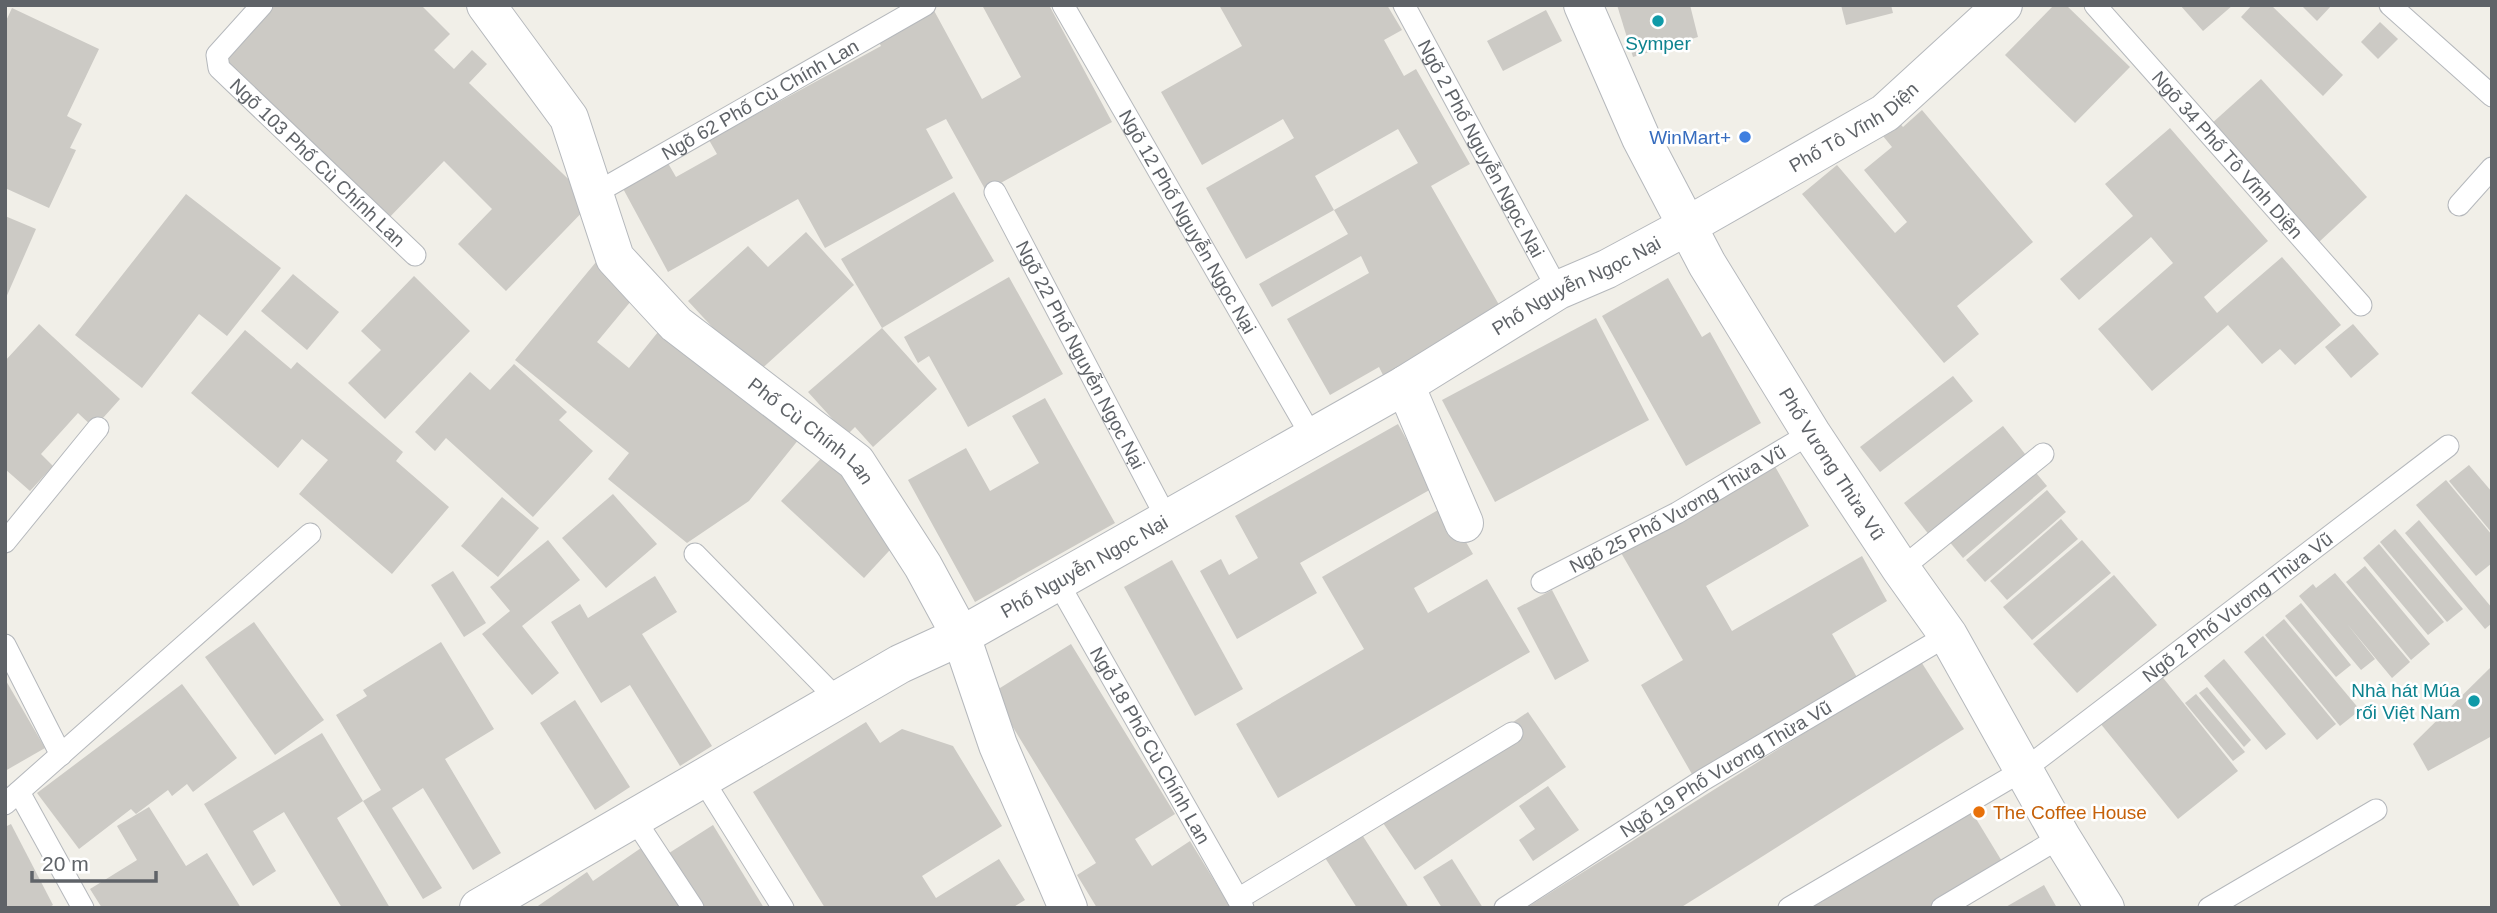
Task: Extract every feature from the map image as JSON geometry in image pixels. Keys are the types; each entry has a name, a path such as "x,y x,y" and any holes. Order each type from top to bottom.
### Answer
{"street":[{"name":"Phố Cù Chính Lan","path":"486,5 569,118 615,258 676,324 856,462 923,566 961,636 998,745 1068,908"},
{"name":"Phố Vương Thừa Vũ","path":"1583,5 1641,138 1707,264 1811,433 1900,569 1948,635 2061,836 2105,908"},
{"name":"Phố Tô Vĩnh Diện","path":"1687,226 1885,113 2004,5"},
{"name":"Phố Nguyễn Ngọc Nại","path":"479,908 900,664 961,636 1405,385 1558,290 1606,269 1687,226"},
{"path":"1405,385 1464,523"}],"lane":[{"name":"Ngõ 103 Phố Cù Chính Lan","path":"262,5 217,55 219,68 415,255"},
{"name":"Ngõ 62 Phố Cù Chính Lan","path":"594,194 925,5"},
{"name":"Ngõ 12 Phố Nguyễn Ngọc Nại","path":"1063,5 1312,437"},
{"name":"Ngõ 2 Phố Nguyễn Ngọc Nại","path":"1404,5 1558,290"},
{"name":"Ngõ 34 Phố Tô Vĩnh Diện","path":"2095,5 2361,305"},
{"path":"2390,5 2492,96"},
{"path":"2459,205 2492,168"},
{"name":"Ngõ 22 Phố Nguyễn Ngọc Nại","path":"995,192 1167,519"},
{"path":"5,542 98,428"},
{"name":"Ngõ 25 Phố Vương Thừa Vũ","path":"1542,582 1677,513 1811,433"},
{"name":"Ngõ 2 Phố Vương Thừa Vũ","path":"1789,908 2025,769 2448,446"},
{"path":"1900,569 2043,454"},
{"path":"83,908 12,798 310,534"},
{"path":"695,554 838,700"},
{"name":"Ngõ 18 Phố Cù Chính Lan","path":"1057,581 1240,903"},
{"name":"Ngõ 19 Phố Vương Thừa Vũ","path":"1505,908 1703,780 1948,635"},
{"path":"5,645 61,755"},
{"path":"1240,903 1512,733"},
{"path":"703,780 783,908"},
{"path":"2209,908 2376,810"},
{"path":"635,820 693,908"},
{"path":"1942,908 2061,836"}],"building":[{"path":"258,5 421,5 450,34 434,50 454,69 472,50 487,64 469,83 592,202 506,291 458,244 492,209 444,161 385,222 211,54"},
{"path":"931,5 982,99 1021,77 982,5 1049,5 1112,122 986,191 946,119 926,129 953,178 825,248 798,199 668,272 620,183 665,158 676,177 717,154 709,140 881,46 875,35"},
{"path":"1219,5 1387,5 1402,30 1384,40 1404,76 1416,69 1470,164 1431,186 1502,310 1384,377 1379,367 1330,395 1287,319 1369,273 1361,256 1272,307 1259,284 1348,234 1334,210 1246,259 1206,188 1294,138 1283,119 1202,165 1161,92 1242,46","holes":["1398,129 1418,163 1334,210 1315,176"]},
{"name":"Symper","path":"1617,5 1690,5 1698,37 1633,57"},
{"path":"1841,5 1891,5 1893,13 1846,25"},
{"path":"2054,5 2066,5 2130,67 2075,123 2005,55"},
{"path":"2180,5 2233,5 2203,31"},
{"path":"2252,5 2271,5 2343,75 2323,96 2241,17"},
{"path":"2301,5 2332,5 2317,21"},
{"path":"12,8 99,49 67,116 82,124 70,148 76,150 49,208 5,188 5,23"},
{"path":"1546,10 1562,41 1503,71 1487,41"},
{"path":"2380,22 2398,39 2378,59 2361,42"},
{"path":"2261,79 2367,197 2318,243 2210,125"},
{"path":"1922,110 2033,242 1957,306 1979,334 1944,363 1802,194 1837,165 1895,233 1907,222 1864,170 1892,147 1878,130 1894,117 1903,127"},
{"path":"2170,128 2268,241 2204,297 2217,313 2282,257 2341,325 2295,365 2280,349 2262,364 2228,325 2152,391 2098,329 2173,263 2151,237 2079,300 2060,279 2133,216 2105,184"},
{"path":"954,192 994,261 882,328 841,259"},
{"path":"186,194 281,268 227,336 199,314 142,388 75,335"},
{"path":"5,216 36,229 5,300"},
{"path":"806,232 854,285 756,374 688,301 748,246 768,267"},
{"path":"596,262 636,295 597,342 629,368 658,332 799,439 749,501 687,543 608,479 629,453 515,360"},
{"path":"293,274 339,312 307,350 261,311"},
{"path":"414,276 470,331 385,419 348,383 381,350 361,331"},
{"path":"1009,277 1063,374 968,427 929,356 918,363 904,337"},
{"path":"1668,278 1702,337 1710,332 1761,423 1686,466 1602,316"},
{"path":"1596,318 1649,420 1495,502 1442,400"},
{"path":"39,324 120,399 94,428 78,413 41,454 53,466 30,491 5,469 5,361"},
{"path":"2353,324 2379,354 2351,378 2325,347"},
{"path":"882,328 937,389 873,447 855,427 847,435 808,392"},
{"path":"245,330 291,369 297,362 403,452 396,461 449,507 392,574 299,494 328,460 302,439 278,468 191,393"},
{"path":"514,364 567,412 559,420 593,451 533,517 446,438 435,451 415,432 470,372 490,390"},
{"path":"1953,376 1973,401 1880,472 1860,447"},
{"path":"1045,398 1115,523 975,602 908,480 966,448 990,491 1039,463 1012,416"},
{"path":"1398,424 1433,488 1300,563 1317,593 1237,639 1200,571 1221,559 1229,575 1258,558 1235,516"},
{"path":"2003,426 2029,459 1930,536 1904,503"},
{"path":"830,449 901,538 864,578 781,501"},
{"path":"1773,463 1809,526 1706,586 1732,631 1862,556 1887,601 1832,634 1858,679 1693,776 1641,685 1683,660 1620,551"},
{"path":"2469,465 2492,492 2492,533 2449,481"},
{"path":"2032,468 2047,486 1963,558 1948,540"},
{"path":"2446,480 2492,535 2492,563 2476,576 2416,505"},
{"path":"2047,490 2066,512 1985,582 1966,560"},
{"path":"613,494 657,544 606,588 562,538"},
{"path":"502,497 539,528 498,577 461,546"},
{"path":"1445,506 1473,554 1414,588 1428,613 1487,579 1530,652 1278,798 1236,724 1364,649 1322,577"},
{"path":"2061,519 2078,539 2007,600 1990,581"},
{"path":"2419,520 2492,608 2492,623 2485,629 2405,533"},
{"path":"2395,529 2463,609 2447,622 2380,542"},
{"path":"548,540 580,580 522,626 559,673 532,695 482,634 510,611 490,587"},
{"path":"2082,540 2111,573 2032,640 2003,607"},
{"path":"2379,544 2444,622 2428,635 2363,558"},
{"path":"1172,560 1243,689 1195,716 1124,587"},
{"path":"2365,566 2430,644 2411,660 2346,582"},
{"path":"453,571 486,623 464,637 431,585"},
{"path":"2335,573 2410,662 2392,678 2347,624 2375,659 2361,670 2299,596 2313,584 2316,588"},
{"path":"2114,575 2157,625 2077,693 2033,644"},
{"path":"655,576 677,612 642,634 712,746 680,766 630,685 601,703 551,622 580,604 588,618"},
{"path":"1552,590 1589,661 1555,680 1517,608"},
{"path":"2301,603 2351,665 2336,677 2285,616"},
{"path":"2284,619 2360,710 2340,726 2265,635"},
{"path":"254,622 324,720 275,755 205,657"},
{"path":"2263,636 2336,724 2317,740 2244,652"},
{"path":"441,642 494,729 445,759 501,853 473,870 423,788 392,808 442,888 423,899 363,801 381,790 336,715 367,696 363,690"},
{"path":"1071,644 1175,814 1135,839 1152,866 1190,841 1231,908 1097,908 1077,875 1096,863 992,693"},
{"path":"2224,659 2286,734 2266,750 2204,676"},
{"path":"1920,660 1964,729 1752,863 1680,908 1526,908"},
{"name":"Nhà hát Múa rối Việt Nam","path":"2492,666 2492,736 2428,771 2413,744"},
{"path":"2160,674 2238,771 2178,819 2100,723"},
{"path":"5,679 45,748 5,771"},
{"path":"182,684 237,758 193,792 187,784 172,796 168,790 136,814 131,809 79,849 37,793"},
{"path":"2207,687 2251,740 2244,747 2199,693"},
{"path":"2196,694 2245,752 2233,761 2185,703"},
{"path":"575,700 630,787 595,810 540,723"},
{"path":"1528,712 1566,767 1415,870 1377,814"},
{"path":"866,722 880,743 902,729 953,746 1002,826 922,876 936,898 999,859 1025,900 1012,908 825,908 753,792"},
{"path":"322,733 363,801 337,818 390,908 342,908 284,812 253,831 276,871 253,886 204,804"},
{"path":"1548,786 1579,830 1533,861 1519,840 1535,829 1519,806"},
{"path":"1967,804 2003,863 1929,908 1798,908"},
{"path":"149,807 186,866 207,853 241,908 102,908 90,889 137,860 117,826"},
{"path":"11,824 53,905 48,908 5,908 5,827"},
{"path":"713,825 764,908 699,908 666,855"},
{"path":"1359,830 1409,908 1357,908 1322,853"},
{"path":"641,848 681,908 535,908 587,872 593,881"},
{"path":"1452,859 1483,908 1442,908 1423,877"},
{"path":"2044,885 2057,908 2004,908"}],"place":[{"name":"Symper","path":"1658,21"},
{"name":"WinMart+","path":"1745,137"},
{"name":"Nhà hát Múa rối Việt Nam","path":"2474,701"},
{"name":"The Coffee House","path":"1979,812"}]}
